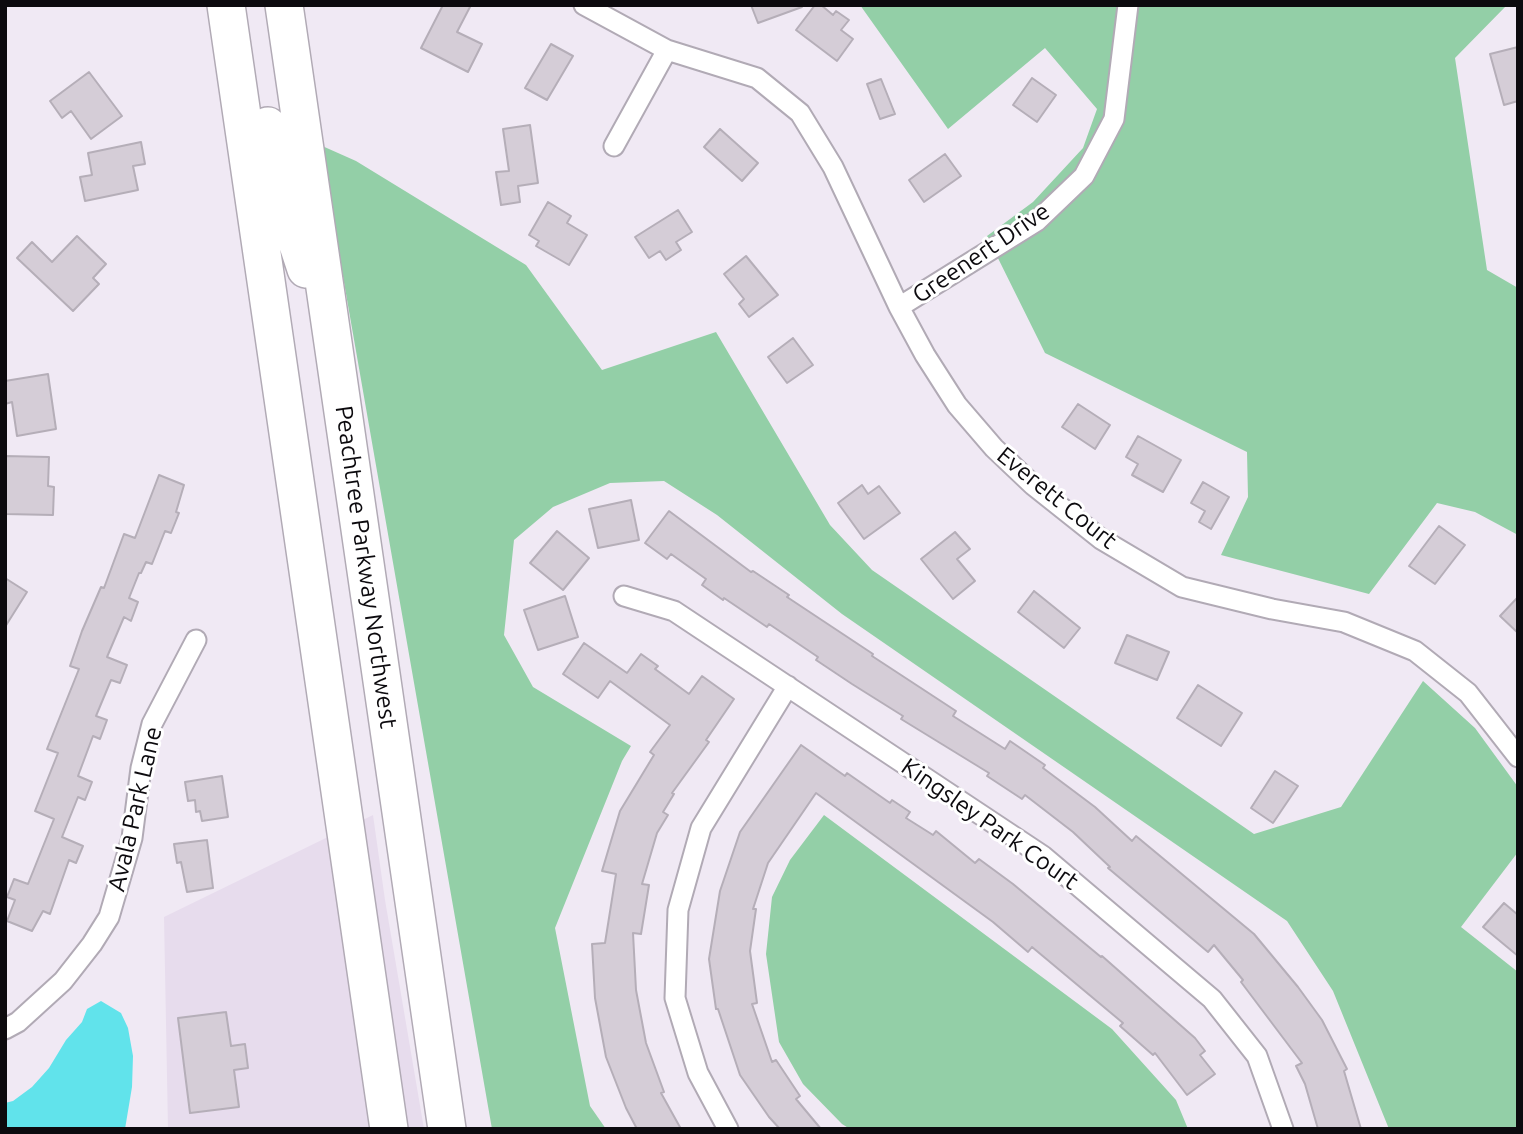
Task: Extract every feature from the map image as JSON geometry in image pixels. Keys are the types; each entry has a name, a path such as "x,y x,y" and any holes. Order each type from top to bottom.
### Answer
{"highway":[{"name":"Peachtree Parkway Northwest","path":"284,5 447,1129"},
{"path":"230,10 272,151 281,194 308,274 329,313"},
{"path":"230,10 389,1129"},
{"path":"412,883 434,942 469,1129"}],"street":[{"name":"Everett Court","path":"584,5 667,50 757,78 800,113 833,167 899,307 925,355 957,405 994,448 1033,485 1101,539 1182,587 1272,609 1344,622 1415,651 1468,693 1518,757"},
{"name":"Greenert Drive","path":"899,307 1037,221 1084,176 1114,119 1128,5"},
{"path":"614,146 667,50"},
{"name":"Kingsley Park Court","path":"624,596 674,611 1043,856 1212,999 1257,1056 1283,1129"},
{"name":"Avala Park Lane","path":"5,1029 18,1022 63,981 109,917 132,838 141,768 152,724 196,640"},
{"path":"728,1129 698,1073 675,998 678,911 701,828 788,686"}],"shaded area":[{"path":"373,815 424,1129 168,1129 164,917"}],"green space":[{"path":"860,5 1507,5 1455,58 1487,270 1518,288 1518,535 1475,512 1437,503 1369,594 1221,555 1248,497 1247,452 1045,353 987,236 1033,202 1083,148 1097,109 1045,48 948,129"},
{"path":"320,145 356,161 526,265 602,370 716,332 830,525 872,570 1254,834 1341,807 1423,681 1475,728 1518,787 1518,852 1461,927 1518,972 1518,1129 1389,1129 1333,991 1287,921 842,614 717,515 664,481 610,483 553,507 514,540 504,635 533,687 631,746 622,761 555,928 590,1106 606,1129 492,1129"},
{"path":"824,815 1112,1029 1176,1100 1188,1129 850,1129 842,1124 803,1084 779,1042 766,954 772,897 790,860"}],"water":[{"path":"101,1001 121,1013 128,1028 133,1056 132,1087 125,1129 5,1129 5,1103 13,1101 32,1087 82,1022 87,1009"}],"building":[{"path":"443,5 471,5 457,32 482,44 468,72 421,48"},
{"path":"751,5 802,5 802,7 758,23"},
{"path":"815,5 821,5 833,15 836,11 849,20 841,30 853,39 837,61 796,30"},
{"path":"551,44 573,56 547,100 525,88"},
{"path":"1518,47 1518,101 1504,105 1490,54"},
{"path":"89,72 122,116 91,139 71,111 62,118 50,101"},
{"path":"1032,78 1056,95 1037,122 1013,105"},
{"path":"881,79 895,114 880,119 867,84"},
{"path":"530,125 538,183 518,186 520,202 501,205 496,172 509,171 503,129"},
{"path":"720,129 758,163 742,181 704,147"},
{"path":"141,142 145,164 133,166 138,190 85,201 80,177 92,175 88,153"},
{"path":"945,154 961,176 924,202 909,180"},
{"path":"548,202 571,216 567,223 587,235 569,265 536,246 539,241 529,235"},
{"path":"678,210 692,232 676,242 681,250 666,260 660,251 649,258 635,237"},
{"path":"77,236 106,264 93,278 99,284 73,311 17,258 32,242 52,262"},
{"path":"746,256 778,295 749,317 739,304 744,299 724,274"},
{"path":"793,338 813,365 787,383 768,357"},
{"path":"48,374 56,429 17,436 12,402 5,404 5,381"},
{"path":"1078,404 1110,425 1095,449 1062,427"},
{"path":"1138,436 1181,460 1163,492 1132,475 1138,464 1126,457"},
{"path":"5,456 49,457 48,486 54,487 53,515 5,514"},
{"path":"159,475 184,485 176,512 179,513 171,533 165,531 152,564 146,562 139,573 129,598 138,602 131,621 124,617 107,657 127,665 120,683 111,680 96,716 107,720 100,739 93,736 78,776 92,782 85,800 78,797 62,837 83,846 76,863 69,860 50,914 43,911 32,931 7,921 15,900 7,897 14,879 28,884 54,819 35,811 58,753 47,749 79,669 70,666 82,631 101,587 104,588 124,534 135,538"},
{"path":"1203,482 1229,497 1211,529 1199,522 1205,511 1191,503"},
{"path":"862,485 868,494 879,486 900,513 864,539 838,503"},
{"path":"631,500 639,540 598,548 589,509"},
{"path":"669,511 751,572 789,595 787,597 956,711 953,716 1005,749 1010,741 1045,765 1043,768 1095,807 1132,841 1136,836 1254,934 1322,1020 1347,1069 1344,1071 1361,1129 1318,1129 1305,1084 1296,1066 1302,1063 1241,982 1243,980 1214,945 1208,952 1108,868 1110,867 1073,832 1025,795 1022,799 987,776 989,773 901,719 903,716 816,660 818,657 769,624 767,627 724,598 723,600 702,585 706,579 671,554 667,559 645,543"},
{"path":"1439,526 1465,545 1435,584 1409,566"},
{"path":"557,531 589,558 563,590 530,563"},
{"path":"955,532 970,549 957,559 975,581 953,599 921,559"},
{"path":"5,578 27,592 5,627"},
{"path":"1034,591 1080,628 1064,648 1018,612"},
{"path":"565,596 578,637 538,650 524,610"},
{"path":"1518,597 1518,633 1500,616"},
{"path":"1127,635 1169,652 1157,680 1115,663"},
{"path":"584,643 627,673 641,654 658,666 655,669 689,694 702,676 734,699 706,740 709,742 672,793 674,794 663,812 668,815 657,833 642,884 649,885 641,934 633,933 636,990 646,1043 664,1092 661,1093 681,1129 637,1129 626,1108 606,1057 595,998 592,944 605,943 616,874 602,871 620,811 654,755 650,752 670,725 610,681 598,698 563,674"},
{"path":"1198,685 1242,713 1221,746 1177,718"},
{"path":"801,745 845,776 847,773 890,803 892,800 910,812 906,818 933,835 936,831 975,863 979,859 1013,884 1102,956 1195,1038 1205,1051 1200,1055 1215,1074 1187,1095 1155,1053 1153,1055 1120,1026 1123,1023 1032,947 1028,952 993,922 816,793 768,863 753,909 756,909 750,951 757,1003 752,1004 772,1062 776,1060 800,1096 796,1099 821,1129 780,1129 740,1075 716,1009 709,959 720,891 740,832"},
{"path":"1275,771 1298,786 1273,823 1251,808"},
{"path":"222,776 228,817 202,821 200,811 196,812 195,800 188,801 185,782"},
{"path":"207,840 213,888 187,892 174,844"},
{"path":"1504,903 1518,915 1518,956 1483,927"},
{"path":"226,1012 231,1046 245,1044 248,1068 234,1070 239,1107 190,1113 178,1018"}]}
